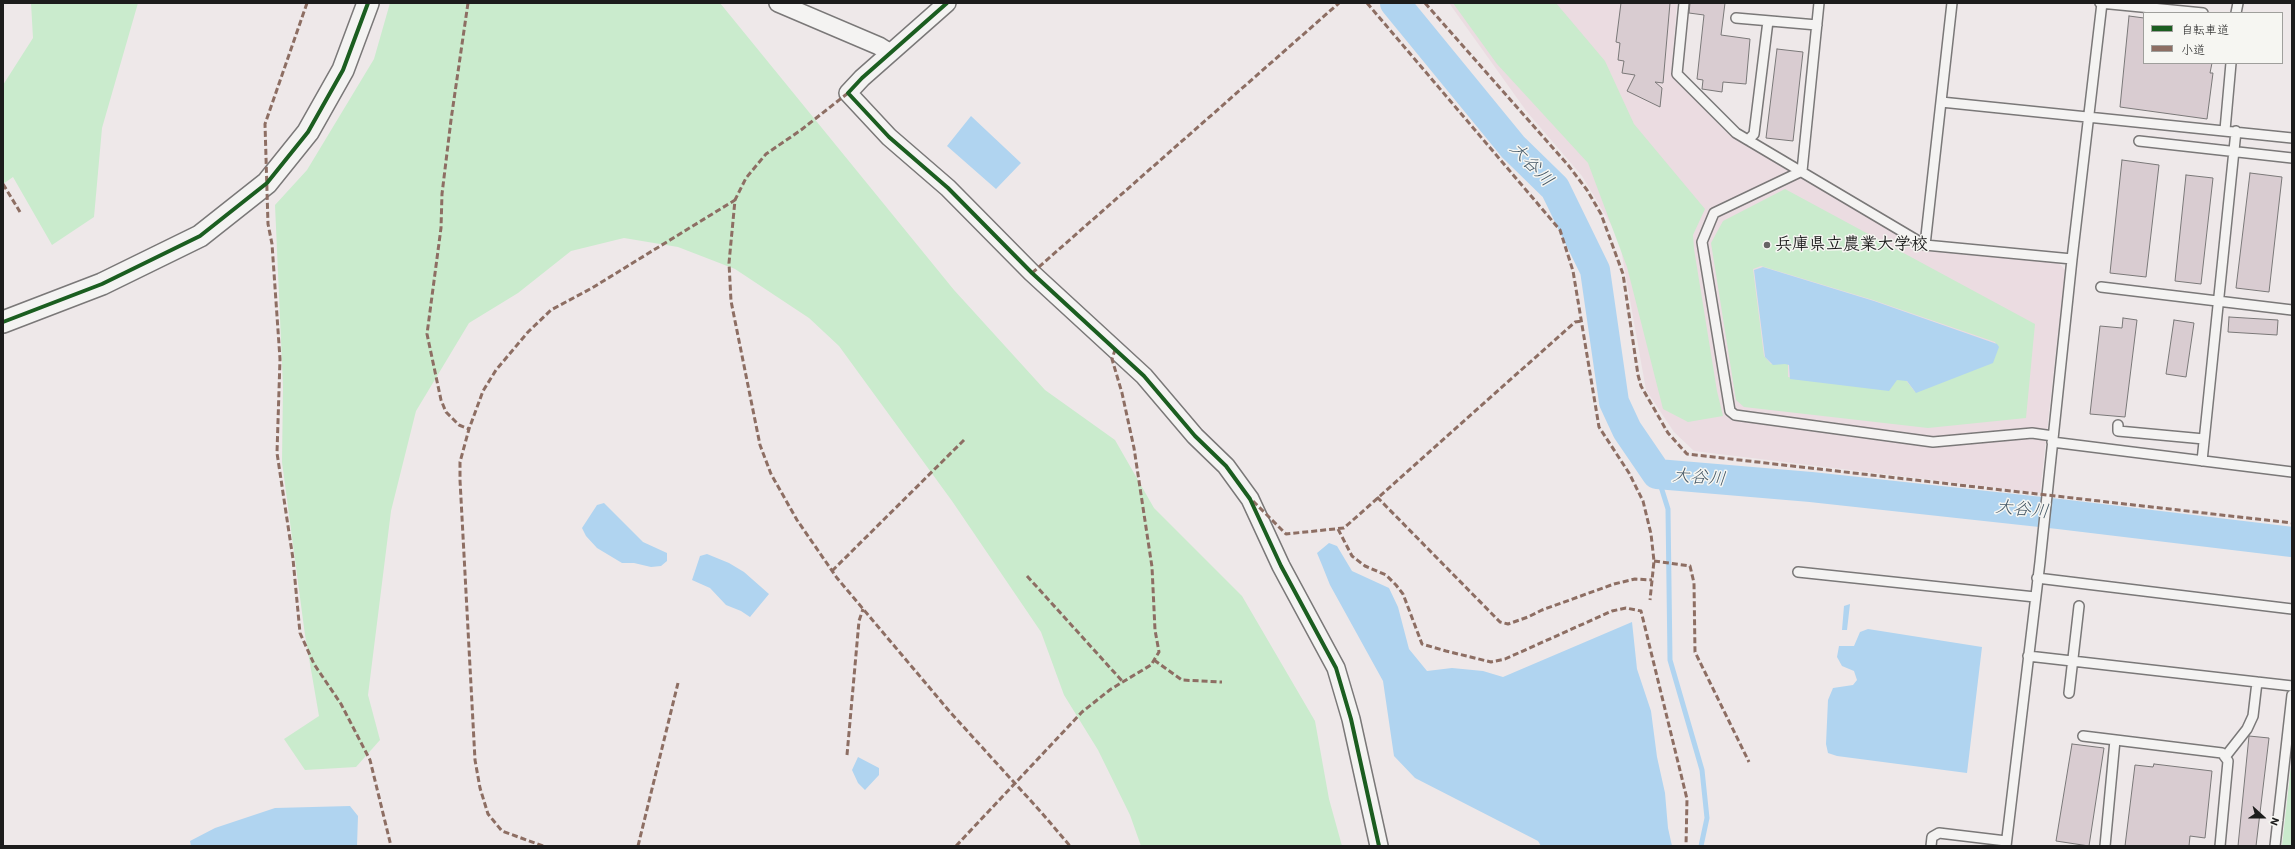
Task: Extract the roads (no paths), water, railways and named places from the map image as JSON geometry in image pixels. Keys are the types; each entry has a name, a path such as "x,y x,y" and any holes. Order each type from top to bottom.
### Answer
{"street":[{"path":"3,322 102,284 200,236 267,183 308,132 343,70 368,3"},
{"path":"778,3 879,46 890,53"},
{"path":"947,3 890,53 848,93 889,137 948,188 1032,273 1144,376 1195,436 1226,466 1250,499 1281,566 1336,668 1351,719 1379,846"}],"lane":[{"path":"1684,3 1677,74 1736,133 1802,171 1925,246 2072,259"},
{"path":"1802,171 1819,3"},
{"path":"1925,246 1952,3"},
{"path":"1931,846 1932,837 1939,833 2006,844 2040,562 2101,3 2193,12"},
{"path":"1736,18 1817,25"},
{"path":"1748,140 1754,134 1768,21"},
{"path":"2225,130 2231,64"},
{"path":"1941,102 2236,131 2292,138"},
{"path":"2202,461 2236,131"},
{"path":"2139,141 2292,158"},
{"path":"1802,171 1714,213 1702,242 1730,411 1735,415 1933,442 2032,433 2053,439 2202,461 2292,472"},
{"path":"2101,287 2292,310"},
{"path":"2118,425 2118,431 2204,439"},
{"path":"1798,572 2035,597"},
{"path":"2037,578 2292,609"},
{"path":"2069,693 2079,606"},
{"path":"2028,656 2292,686"},
{"path":"2225,757 2247,729 2253,716 2257,682"},
{"path":"2275,846 2292,695"},
{"path":"2083,736 2222,753 2228,761 2220,846"},
{"path":"2105,846 2116,740"}],"water":[{"path":"971,116 1021,163 996,189 947,146"},
{"path":"1763,267 1874,301 1997,344 1999,347 1993,363 1916,393 1907,381 1897,380 1889,391 1790,379 1789,365 1773,365 1765,357 1754,270"},
{"path":"604,503 643,542 667,553 667,561 661,566 651,567 634,563 622,563 597,548 586,536 582,528 597,505"},
{"path":"1329,543 1337,546 1352,571 1389,588 1398,607 1409,649 1427,671 1452,668 1483,671 1503,677 1632,622 1637,669 1651,711 1657,757 1665,793 1668,828 1672,846 1541,846 1538,841 1415,778 1394,756 1383,681 1330,585 1317,553"},
{"path":"707,554 729,563 744,572 769,594 750,617 741,611 726,605 710,588 692,580 700,556"},
{"path":"1850,604 1847,630 1842,630 1844,606"},
{"path":"1868,629 1982,647 1967,773 1837,756 1828,753 1826,744 1828,700 1833,688 1853,685 1857,680 1854,671 1842,666 1837,657 1839,646 1854,646 1860,632"},
{"path":"858,757 879,768 879,775 865,790 858,783 852,770"},
{"path":"350,806 358,816 357,846 191,846 190,841 215,828 275,808"}],"waterway":[{"name":"大谷川","path":"1395,3 1513,147 1555,188 1595,270 1614,402 1627,430 1657,474 1811,487 2059,514 2292,542"},
{"path":"1657,474 1668,509 1670,660 1702,770 1707,818 1701,846"}],"place":[{"name":"兵庫県立農業大学校","path":"1767,245"}]}
